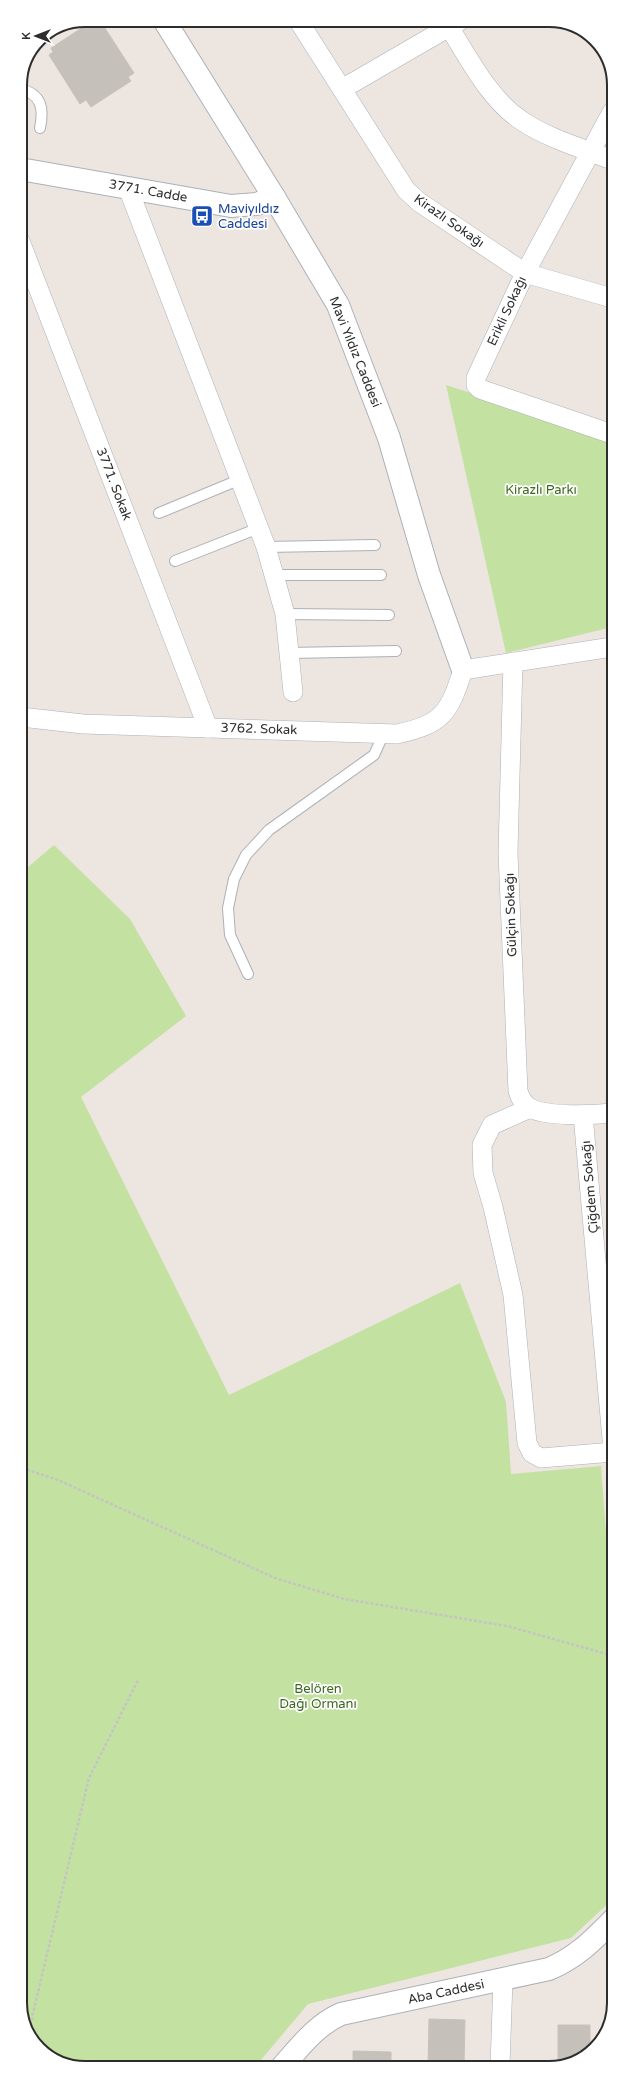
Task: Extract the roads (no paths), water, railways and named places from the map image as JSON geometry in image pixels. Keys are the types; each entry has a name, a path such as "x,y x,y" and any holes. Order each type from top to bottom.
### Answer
{"main road":[{"name":"Mavi Yıldız Caddesi","path":"168,27 274,197 338,305 389,438 429,575 463,670"},
{"name":"3771. Cadde","path":"27,170 231,206 258,204 274,197"},
{"name":"Aba Caddesi","path":"300,2057 328,2020 341,2014 549,1969 568,1961 585,1948 607,1926"}],"street":[{"name":"Kirazlı Sokağı","path":"302,27 406,190 419,202 525,273 607,297"},
{"path":"342,89 450,27"},
{"path":"457,27 485,83 513,114 554,138 607,158"},
{"name":"Erikli Sokağı","path":"607,121 525,273 476,378 476,385 480,389 607,432"},
{"path":"128,188 266,547 285,614 293,692"},
{"name":"3771. Sokak","path":"27,259 208,728"},
{"path":"463,670 607,648"},
{"name":"Gülçin Sokağı","path":"513,662 508,853 518,1091 523,1102 530,1108"},
{"name":"3762. Sokak","path":"27,718 83,724 397,734 422,729 441,717 454,698 463,670"},
{"path":"607,1114 583,1115 541,1111 530,1108 492,1125 482,1145 483,1173 493,1207 513,1295 527,1444 532,1453 541,1458 607,1452"},
{"name":"Çiğdem Sokağı","path":"583,1115 607,1384"},
{"path":"500,2061 503,1980"}],"lane":[{"path":"27,91 39,101 43,113 40,128"},
{"path":"159,512 241,479"},
{"path":"175,561 259,528"},
{"path":"266,547 375,545"},
{"path":"274,575 381,575"},
{"path":"285,614 389,615"},
{"path":"289,653 396,651"},
{"path":"248,974 230,935 228,908 234,879 246,854 269,830 374,755 384,733"}],"place":[{"name":"Maviyıldız Caddesi","path":"202,216"}],"park label":[{"name":"Kirazlı Parkı","path":"541,490"},
{"name":"Belören Dağı Ormanı","path":"318,1696"}]}
